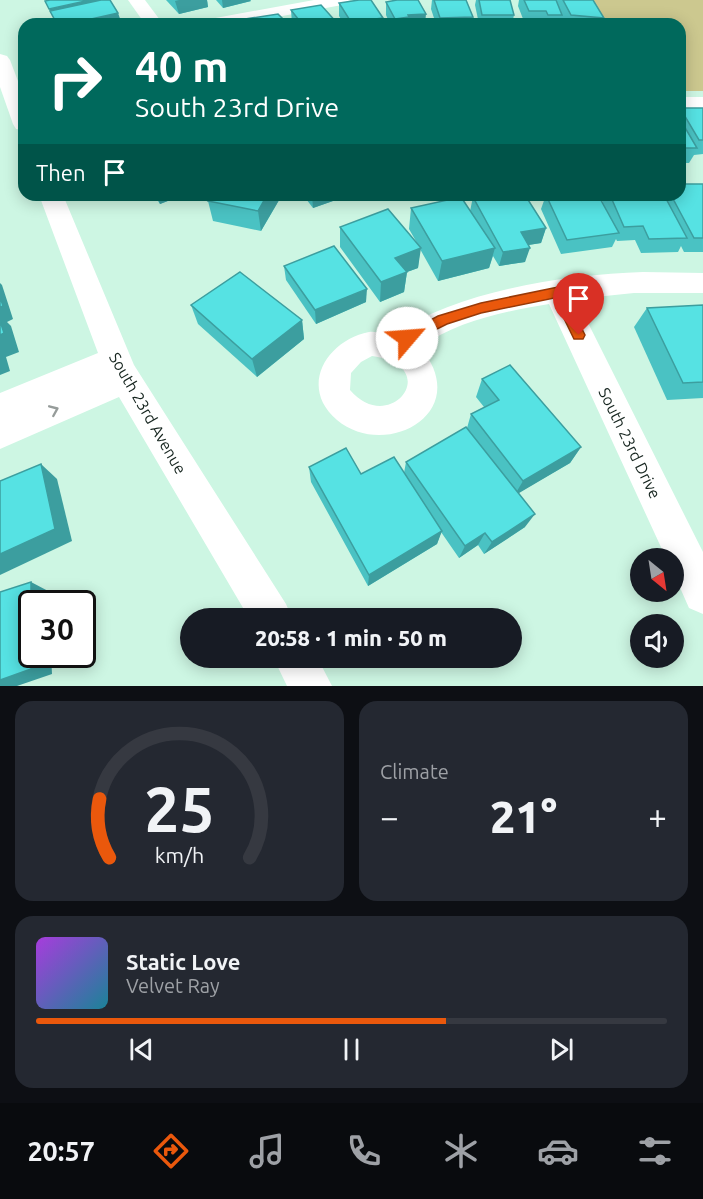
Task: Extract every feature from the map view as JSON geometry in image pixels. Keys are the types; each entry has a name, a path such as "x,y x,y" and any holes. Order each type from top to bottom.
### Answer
{"street":[{"path":"136,0 150,18"},
{"path":"243,18 342,0"},
{"path":"0,60 18,108"},
{"path":"686,103 703,103"},
{"name":"South 23rd Avenue","path":"53,201 120,370 266,608"},
{"path":"397,347 407,338 443,320 481,308 558,292 633,283 703,284"},
{"name":"South 23rd Drive","path":"558,292 703,594"},
{"path":"0,408 120,370"},
{"path":"0,434 120,370"},
{"path":"300,668 310,686"}],"shaded area":[{"path":"587,0 703,0 703,91 686,91 686,18 599,18"}],"building":[{"path":"90,0 49,9 45,1"},
{"path":"110,0 118,13 96,18 54,18 50,11"},
{"path":"371,0 383,18 348,18 339,3"},
{"path":"418,0 426,14 394,18 386,2"},
{"path":"434,0 466,0 473,17 440,18"},
{"path":"479,0 510,0 514,15 482,15"},
{"path":"524,0 556,0 562,15 548,15 546,11 529,11"},
{"path":"563,0 593,0 604,18 571,15"},
{"path":"321,5 333,18 297,18 291,10"},
{"path":"278,14 282,18 252,18"},
{"path":"686,108 703,108 703,140 699,140 686,118"},
{"path":"686,129 697,148 686,148"},
{"path":"686,184 703,184 703,238 694,238 674,201 686,201"},
{"path":"208,201 264,201 258,211"},
{"path":"443,201 464,201 495,248 442,261 411,208"},
{"path":"475,201 529,201 546,228 521,232 530,248 503,252"},
{"path":"549,201 601,201 619,233 567,240"},
{"path":"613,201 667,201 687,238 649,239 643,226 624,227"},
{"path":"388,209 421,248 395,258 407,272 381,282 340,227"},
{"path":"334,246 367,289 315,310 284,266"},
{"path":"240,272 302,320 252,359 191,305"},
{"path":"703,305 703,382 683,383 647,308"},
{"path":"0,321 4,333 0,335"},
{"path":"510,365 581,447 523,481 471,414 499,400 482,379"},
{"path":"466,427 535,514 492,542 485,533 465,546 406,462"},
{"path":"346,448 361,474 394,457 442,531 369,575 309,467"},
{"path":"41,464 55,529 0,554 0,481"},
{"path":"31,582 31,590 18,590 18,668 31,669 0,680 0,592"}],"route":[{"path":"407,338 443,320 481,308 558,292 579,335"}]}
